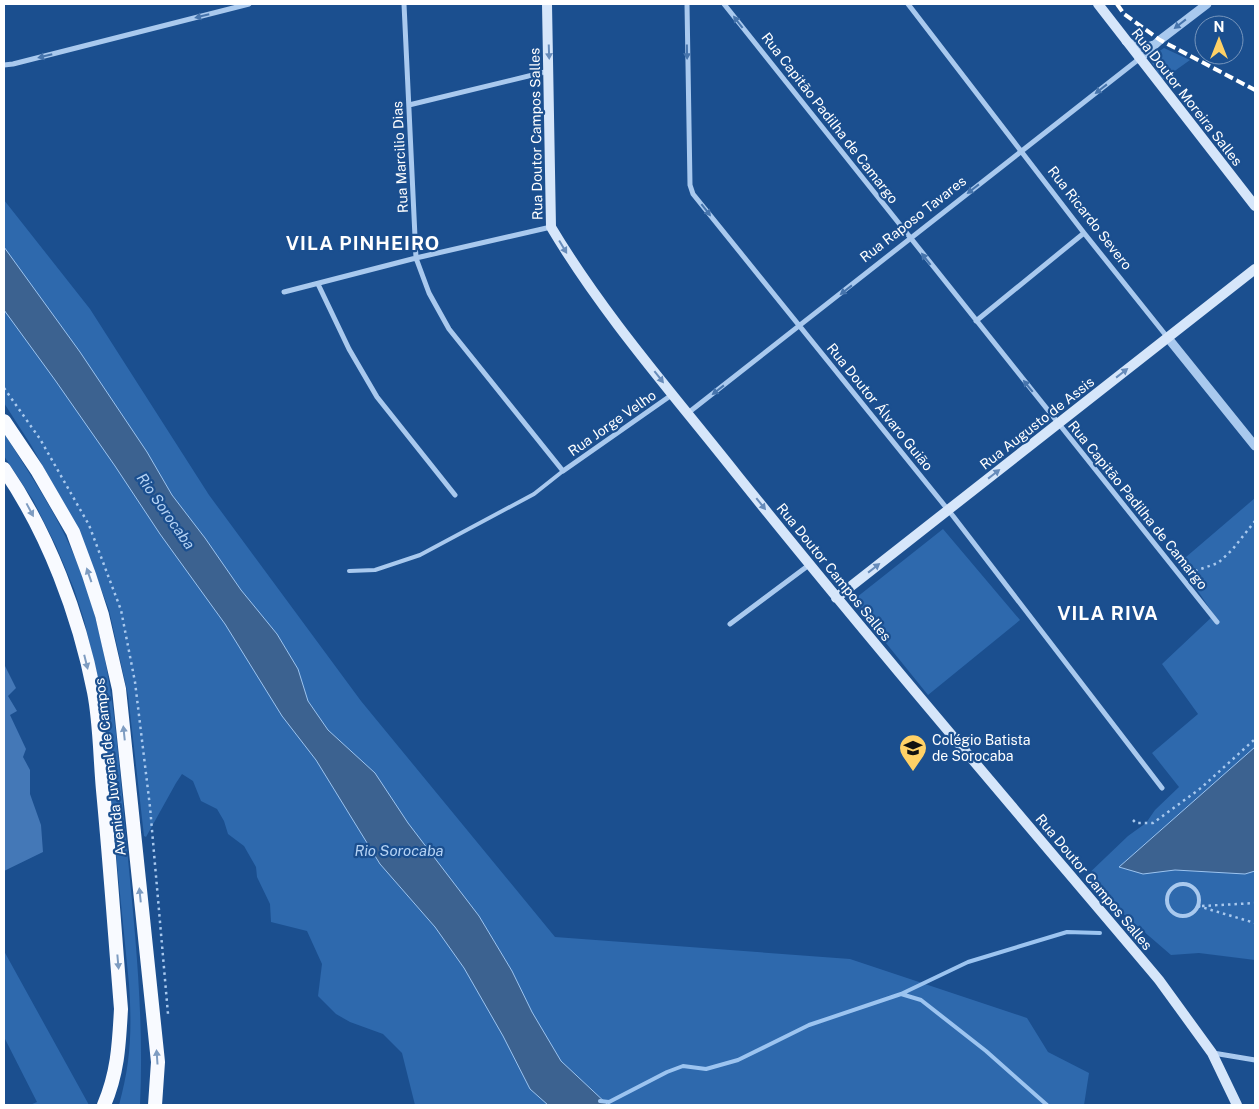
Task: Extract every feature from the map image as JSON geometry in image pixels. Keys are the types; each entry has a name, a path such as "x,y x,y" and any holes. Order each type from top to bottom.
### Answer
{"highway":[{"name":"Avenida Juvenal de Campos","path":"4,421 37,470 72,532 90,575 102,615 119,689 158,1062 154,1105"},
{"name":"Avenida Juvenal de Campos","path":"4,468 42,533 60,577 81,641 94,693 122,1009 118,1059 112,1087 105,1105"}],"main road":[{"name":"Rua Doutor Campos Salles","path":"547,4 550,71 551,227 566,252 611,317 809,565 1159,980 1212,1053 1238,1105"},
{"name":"Rua Doutor Moreira Salles","path":"1098,4 1255,206"},
{"name":"Rua Augusto de Assis","path":"836,598 1255,269"}],"street":[{"path":"4,64 13,64 249,4"},
{"name":"Rua Marcilio Dias","path":"404,4 416,258 429,293 449,329 564,471"},
{"name":"Rua Doutor Álvaro Guião","path":"687,4 690,185 693,194 948,510 1162,788"},
{"name":"Rua Capitão Padilha de Camargo","path":"724,4 1217,622"},
{"name":"Rua Ricardo Severo","path":"908,4 1084,233 1255,446"},
{"name":"Rua Raposo Tavares","path":"688,413 1207,4"},
{"path":"1125,40 1133,45 1142,47 1154,45"},
{"path":"409,105 550,71"},
{"path":"284,292 416,258 551,227"},
{"path":"976,321 1084,233"},
{"path":"318,284 349,348 377,398 455,495"},
{"name":"Rua Jorge Velho","path":"564,471 673,394"},
{"path":"730,624 809,565"},
{"path":"1212,1053 1255,1060"}],"lane":[{"path":"349,571 375,570 420,555 534,494 564,471"},
{"path":"1183,884 1193,887 1199,896 1198,906 1196,911 1186,916 1176,914 1169,907 1168,897 1173,888 1183,884"}],"path":[{"path":"1181,576 1218,563 1232,550 1255,521"},
{"path":"1132,820 1136,824 1153,823 1201,788 1255,739"},
{"path":"1198,906 1255,903"},
{"path":"1198,906 1255,923"}],"shaded area":[{"path":"1164,48 1190,60 1162,80 1149,58"},
{"path":"4,200 90,309 209,495 361,701 555,937 850,959 1027,1018 1048,1052 1089,1073 1084,1105 415,1105 402,1053 383,1034 350,1022 336,1014 318,996 322,964 307,931 271,922 270,904 257,877 256,867 244,846 228,834 224,821 217,809 201,801 193,781 182,774 146,837 144,836 128,695 109,610 80,533 31,445 4,403"},
{"path":"4,433 47,501 69,544 96,620 105,659 117,739 136,951 141,1044 140,1105 119,1105 128,1060 130,1000 99,683 84,620 74,589 56,546 33,500 4,456"},
{"path":"1255,498 1255,960 1199,953 1171,955 1083,879 1128,836 1146,823 1155,810 1179,787 1152,753 1198,714 1162,664 1214,615 1179,563"},
{"path":"943,529 1020,620 928,695 852,601"},
{"path":"4,951 89,1105 30,1105 37,1102 4,1037"}],"water":[{"name":"Rio Sorocaba","path":"4,247 80,352 147,452 172,495 241,590 277,634 298,669 308,701 328,730 375,773 408,823 479,916 512,971 532,1012 561,1061 608,1105 548,1105 530,1089 503,1036 464,968 435,927 380,864 316,760 282,716 225,624 4,310"},
{"path":"1255,747 1255,871 1245,874 1175,870 1143,874 1119,867"}],"building":[{"path":"4,664 16,688 8,696 17,711 10,715 26,749 23,757 30,770 30,794 41,825 43,852 4,871"}],"waterway":[{"path":"600,1101 609,1102 667,1072 683,1066 706,1069 738,1060 809,1025 901,994 968,962 1067,932 1100,933"},
{"path":"901,994 921,1000 986,1051 1047,1105"}],"railway":[{"path":"1117,4 1124,14 1160,40 1255,90"}],"place":[{"name":"Colégio Batista de Sorocaba","path":"913,772"}],"district":[{"name":"VILA PINHEIRO","path":"363,243"},
{"name":"VILA RIVA","path":"1108,613"}]}
